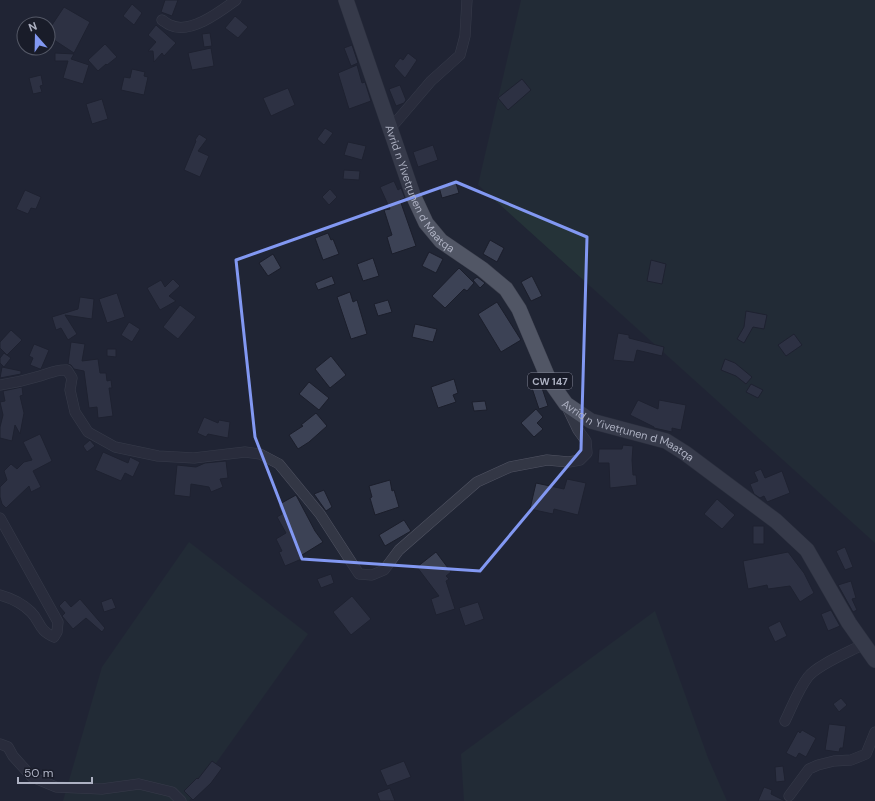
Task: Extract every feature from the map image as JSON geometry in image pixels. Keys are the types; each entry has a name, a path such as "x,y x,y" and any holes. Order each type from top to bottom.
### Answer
{"main road":[{"name":"Avrid n Yivetṛunen d Maatqa","path":"346,0 413,195 426,223 441,241 482,269 506,290 519,309 549,380 566,404 591,421 666,441 685,453 776,521 807,550 849,623 875,660"}],"street":[{"path":"162,20 171,26 192,26 220,12 236,0"},
{"path":"390,129 431,81 460,55 465,36 467,0"},
{"path":"0,385 18,383 59,369 67,370 72,378 70,390 75,412 88,432 114,447 158,456 194,458 246,452 260,454 270,458 279,464 320,514 359,574 372,575 384,570 399,550 478,482 510,467 547,460 569,462 580,460 587,453 586,441 578,430 566,404"},
{"path":"0,518 58,622 57,632 54,637 40,628 32,613 23,606 0,595"},
{"path":"785,721 809,676 829,661 847,654 864,644"},
{"path":"789,796 809,769 834,761 851,760 866,754 875,732"},
{"path":"0,744 8,747 13,756 32,777 56,787 102,789 139,784 172,792 181,801"}],"highlighted area":[{"path":"456,182 587,237 581,450 480,571 302,559 255,437 236,260"}],"shaded area":[{"path":"521,0 875,0 875,543 478,185"},
{"path":"189,542 308,634 189,801 63,801 102,667"},
{"path":"655,611 708,758 727,801 464,801 461,754"}],"building":[{"path":"165,0 178,0 172,16 161,12"},
{"path":"132,4 142,13 134,25 123,16"},
{"path":"64,7 90,22 74,53 56,41 56,19"},
{"path":"235,16 248,27 238,38 225,28"},
{"path":"156,25 176,43 164,56 162,53 154,62 153,51 148,51 156,42 148,35"},
{"path":"210,33 212,46 204,47 202,34"},
{"path":"105,44 117,57 98,71 88,60"},
{"path":"352,45 358,63 351,66 344,48"},
{"path":"211,48 214,66 192,70 188,53"},
{"path":"56,53 74,54 71,59 89,65 83,84 63,78 68,61 55,61"},
{"path":"408,53 417,60 405,78 394,66 400,58 403,60"},
{"path":"357,65 362,83 365,82 371,101 349,109 338,73"},
{"path":"132,69 145,72 144,76 148,77 144,95 121,90 124,77 130,78"},
{"path":"41,75 43,85 40,86 42,92 33,94 29,78"},
{"path":"522,79 531,90 508,110 498,98"},
{"path":"400,85 406,100 404,103 396,106 389,89"},
{"path":"288,88 295,105 271,116 263,98"},
{"path":"102,99 108,119 92,124 86,104"},
{"path":"325,128 333,133 324,145 317,139"},
{"path":"199,134 207,139 198,151 209,156 200,177 184,170 196,141 195,140"},
{"path":"348,142 366,146 362,160 344,155"},
{"path":"433,145 438,160 418,167 413,152"},
{"path":"344,170 360,171 359,180 343,179"},
{"path":"394,181 398,190 401,188 405,198 400,200 416,246 392,254 387,237 392,235 384,210 390,209 380,187"},
{"path":"456,183 459,193 442,198 439,187"},
{"path":"330,189 337,197 329,205 322,197"},
{"path":"25,190 41,197 36,209 31,208 28,214 16,209"},
{"path":"328,233 331,240 333,239 339,254 323,260 315,238"},
{"path":"490,240 504,248 497,262 483,254"},
{"path":"429,252 443,259 436,273 422,266"},
{"path":"273,254 281,268 268,276 259,263"},
{"path":"373,258 379,276 363,281 357,264"},
{"path":"651,260 666,264 662,284 647,281"},
{"path":"459,268 474,283 467,291 464,289 445,308 432,296"},
{"path":"332,276 335,284 318,290 315,283"},
{"path":"532,276 542,296 531,301 521,282"},
{"path":"477,277 485,283 480,288 473,280"},
{"path":"173,279 180,286 169,296 176,301 160,310 147,288 161,280 165,287"},
{"path":"350,292 353,302 357,300 367,334 351,339 337,297"},
{"path":"117,293 125,317 107,323 99,299"},
{"path":"80,297 94,299 92,319 65,315 77,334 68,340 61,328 56,330 52,317 78,309"},
{"path":"388,300 392,312 378,316 374,304"},
{"path":"497,302 521,340 501,352 478,314"},
{"path":"180,305 196,317 178,339 163,327"},
{"path":"746,311 767,315 764,329 753,327 744,343 737,339 744,327"},
{"path":"129,322 140,329 132,342 121,335"},
{"path":"415,324 437,329 433,342 412,337"},
{"path":"11,330 22,340 7,355 0,348 0,342"},
{"path":"618,333 629,335 629,338 664,347 662,356 637,350 634,362 613,360"},
{"path":"794,334 802,345 786,356 778,345"},
{"path":"71,342 85,344 82,361 98,359 100,373 106,373 107,381 111,380 112,388 109,388 113,416 98,418 97,407 89,408 84,371 74,369 68,364"},
{"path":"34,344 49,350 41,369 30,365 33,358 29,356"},
{"path":"107,349 116,349 116,357 107,356"},
{"path":"4,353 11,358 4,367 0,363 0,358"},
{"path":"331,356 346,375 330,388 315,369"},
{"path":"725,359 735,363 752,377 746,384 736,376 721,370"},
{"path":"2,367 21,371 21,374 0,378"},
{"path":"538,376 548,406 539,409 529,379"},
{"path":"454,379 458,393 453,395 456,402 438,408 431,387"},
{"path":"309,382 329,398 319,410 299,394"},
{"path":"751,384 763,390 758,398 746,392"},
{"path":"22,387 23,395 20,396 24,413 20,434 15,425 12,441 0,438 0,427 3,415 0,402 5,401 3,391"},
{"path":"638,400 658,409 659,400 686,405 681,430 672,428 672,432 654,428 630,415"},
{"path":"485,401 487,410 474,411 472,402"},
{"path":"536,409 543,417 537,423 543,429 534,437 521,423"},
{"path":"316,413 327,426 309,442 298,449 289,435 303,426 301,425"},
{"path":"204,417 218,423 219,420 230,422 228,438 208,434 206,437 197,433"},
{"path":"40,434 52,461 33,471 41,487 31,492 29,486 6,508 2,504 0,497 0,487 7,480 4,471 11,464 17,469 24,462 32,460 23,442"},
{"path":"90,440 95,446 87,452 83,446"},
{"path":"623,445 633,446 633,475 636,475 637,485 610,488 609,463 598,463 599,449 622,449"},
{"path":"103,452 128,463 130,457 140,462 133,477 125,473 121,481 95,470"},
{"path":"226,461 228,478 220,479 223,487 211,492 209,487 191,484 190,497 174,495 177,465 196,467 205,463"},
{"path":"761,469 765,478 782,471 790,493 767,502 764,496 760,498 754,494 750,484 758,481 754,472"},
{"path":"567,479 586,483 578,515 554,509 553,514 530,509 536,483 564,489"},
{"path":"390,480 392,491 394,490 399,507 375,515 370,498 372,497 369,486"},
{"path":"324,490 332,507 326,511 314,494"},
{"path":"296,495 315,531 323,542 302,555 304,558 285,566 279,552 282,551 276,539 286,533 277,517 282,514 278,505"},
{"path":"717,499 735,515 722,529 704,514"},
{"path":"404,520 411,531 385,546 379,535"},
{"path":"753,526 764,526 764,544 753,544"},
{"path":"845,547 853,567 845,570 836,551"},
{"path":"436,552 451,572 446,576 449,579 446,581 455,609 436,615 431,599 439,596 417,567"},
{"path":"788,552 804,573 814,593 800,602 790,586 768,589 767,585 748,589 743,561"},
{"path":"331,574 334,583 321,588 317,579"},
{"path":"851,581 856,598 852,599 857,610 853,612 838,585"},
{"path":"352,596 371,619 351,635 333,612"},
{"path":"112,598 116,608 104,612 101,602"},
{"path":"80,599 105,628 102,632 86,618 73,629 62,616 65,613 59,606 65,600 71,607"},
{"path":"478,602 484,619 465,626 459,608"},
{"path":"831,610 840,626 828,631 821,614"},
{"path":"780,621 787,636 775,642 768,627"},
{"path":"841,698 847,705 839,712 833,704"},
{"path":"829,724 846,726 843,748 840,748 839,752 825,750"},
{"path":"802,730 816,738 806,757 799,753 796,758 786,753 798,731 800,733"},
{"path":"212,761 222,768 211,783 193,800 184,791 197,778 198,779"},
{"path":"404,761 411,777 387,786 380,770"},
{"path":"783,766 785,781 776,782 775,767"},
{"path":"764,787 772,790 771,794 785,801 758,801"},
{"path":"390,788 395,801 380,801 377,793"}]}
